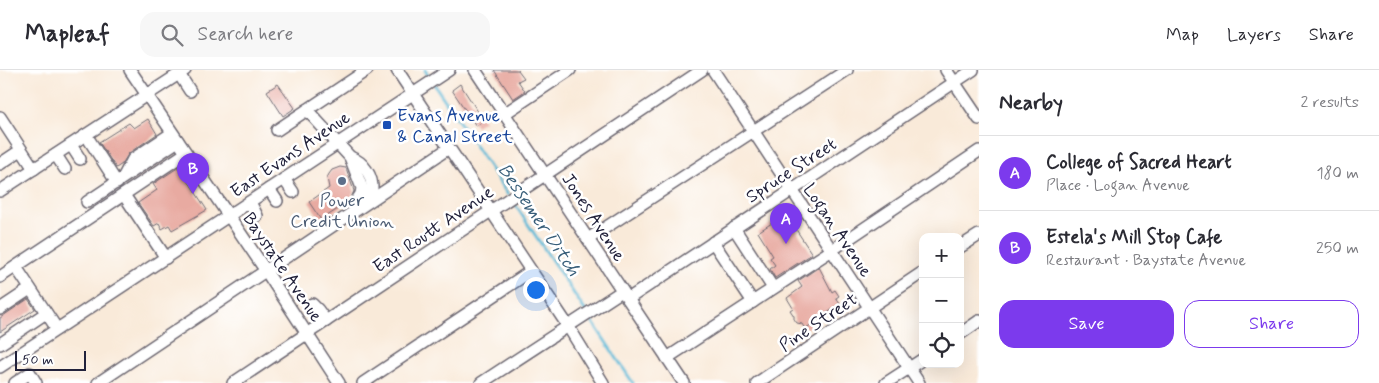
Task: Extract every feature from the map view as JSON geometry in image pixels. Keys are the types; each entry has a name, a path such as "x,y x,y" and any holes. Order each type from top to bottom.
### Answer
{"street":[{"name":"Baystate Avenue","path":"130,70 266,271 338,383"},
{"path":"277,130 367,70"},
{"path":"397,70 568,326 603,383"},
{"name":"East Evans Avenue","path":"1,363 30,347 270,189 287,174 337,144 449,70"},
{"name":"Jones Avenue","path":"475,70 684,383"},
{"path":"504,114 570,70"},
{"name":"East Routt Avenue","path":"233,383 702,70"},
{"name":"Logan Avenue","path":"713,70 919,383"},
{"path":"588,239 847,70"},
{"path":"946,70 979,120"},
{"name":"Spruce Street","path":"481,383 591,311 625,295 713,242 974,70"},
{"path":"0,191 182,72 190,91"},
{"path":"282,260 281,252 360,199 362,188 350,157 307,110"},
{"path":"0,118 34,169"},
{"path":"86,135 120,181"},
{"path":"88,202 120,181 133,159 178,142"},
{"path":"0,277 124,195 178,142"},
{"path":"71,145 80,159"},
{"path":"98,383 449,148"},
{"path":"0,164 21,150"},
{"path":"667,358 979,151"},
{"path":"56,155 65,169"},
{"path":"287,174 293,192"},
{"path":"270,189 277,202"},
{"path":"124,195 166,258"},
{"path":"250,202 257,216"},
{"path":"734,228 773,288"},
{"path":"964,244 979,235"},
{"path":"713,242 753,302"},
{"path":"16,267 57,329"},
{"path":"363,383 531,271"},
{"name":"Pine Street","path":"757,383 919,275"},
{"path":"0,309 30,289"},
{"path":"312,304 326,321"},
{"path":"0,344 46,313"},
{"path":"964,331 979,321"},
{"path":"20,330 30,347"},
{"path":"886,383 919,362"},
{"path":"15,383 30,373 36,383"}],"building":[{"path":"494,70 518,70 524,78 518,81 525,91 513,99"},
{"path":"278,84 295,108 283,116 267,91"},
{"path":"460,84 484,121 476,126 452,90"},
{"path":"148,119 157,134 129,153 122,164 116,168 99,142 129,123 134,128"},
{"path":"179,167 207,210 172,230 169,225 162,229 159,223 154,226 138,203 157,190 153,184"},
{"path":"340,167 346,168 354,191 350,201 321,220 309,202 329,188 327,178 329,174 332,170"},
{"path":"786,214 812,254 775,278 770,269 775,265 770,258 773,256 758,232"},
{"path":"819,267 832,292 835,290 839,296 836,298 840,304 805,329 802,324 797,323 794,319 790,310 793,308 787,298 802,287 798,281"},
{"path":"28,299 35,309 0,332 0,318"}],"waterway":[{"name":"Bessemer Ditch","path":"425,70 430,79"},
{"name":"Bessemer Ditch","path":"434,84 508,195"},
{"name":"Bessemer Ditch","path":"512,200 633,383"}],"place":[{"name":"Evans Avenue & Canal Street","path":"387,125"},
{"name":"Power Credit Union","path":"342,181"},
{"name":"Estela's Mill Stop Cafe","path":"193,194"},
{"name":"College of Sacred Heart","path":"786,244"}]}
